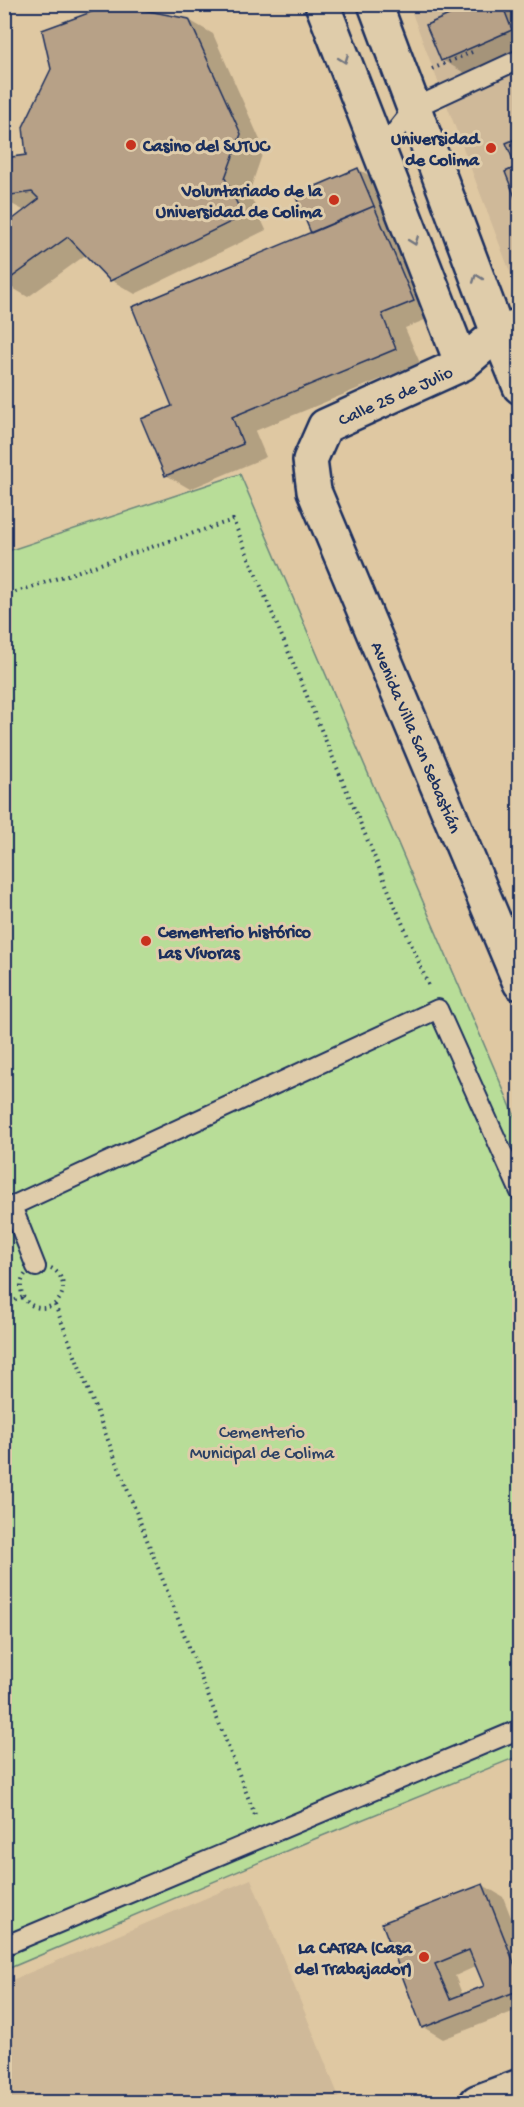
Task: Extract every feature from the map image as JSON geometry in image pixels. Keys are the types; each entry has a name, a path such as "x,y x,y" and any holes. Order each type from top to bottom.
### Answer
{"street":[{"path":"322,4 462,364"},
{"path":"375,4 409,94 509,329 519,387"},
{"name":"Calle 25 de Julio","path":"314,491 310,460 325,426 462,364 509,329"},
{"name":"Avenida Villa San Sebastián","path":"314,491 519,983"},
{"path":"477,2103 519,2086"}],"lane":[{"path":"379,152 409,94 519,59"},
{"path":"36,1268 12,1206 438,1009 519,1191"},
{"path":"4,1946 519,1729"}],"path":[{"path":"512,4 519,25"},
{"path":"409,94 477,50"},
{"path":"4,597 233,520 438,1009"},
{"path":"4,1305 23,1296"},
{"path":"55,1305 264,1837"}],"shaded area":[{"name":"Universidad de Colima","path":"409,5 519,5 518,293"},
{"path":"251,1879 341,2102 5,2102 5,1983"}],"green space":[{"name":"Cementerio Municipal de Colima","path":"240,474 519,1126 519,1756 312,1840 5,1970 5,552"}],"building":[{"name":"Casino del SUTUC","path":"113,4 189,19 241,134 225,178 243,216 110,281 68,237 4,283 4,226 39,199 32,192 4,196 4,158 26,155 23,127 51,69 42,30"},
{"path":"474,4 502,4 512,30 441,61 426,25"},
{"path":"520,137 520,201 517,202 505,172 516,167 506,143"},
{"name":"Voluntariado de la Universidad de Colima","path":"358,168 374,206 311,233 295,195"},
{"path":"374,206 414,301 382,314 396,349 232,417 243,444 165,476 141,419 172,406 132,307"},
{"name":"La CATRA (Casa del Trabajador)","path":"483,1884 520,1978 520,1990 422,2028 382,1923","holes":["469,1950 484,1986 450,1999 435,1964"]}],"place":[{"name":"Casino del SUTUC","path":"131,145"},
{"name":"Universidad de Colima","path":"491,148"},
{"name":"Voluntariado de la Universidad de Colima","path":"334,200"},
{"name":"Cementerio histórico Las Vívoras","path":"146,941"},
{"name":"La CATRA (Casa del Trabajador)","path":"424,1957"}]}
